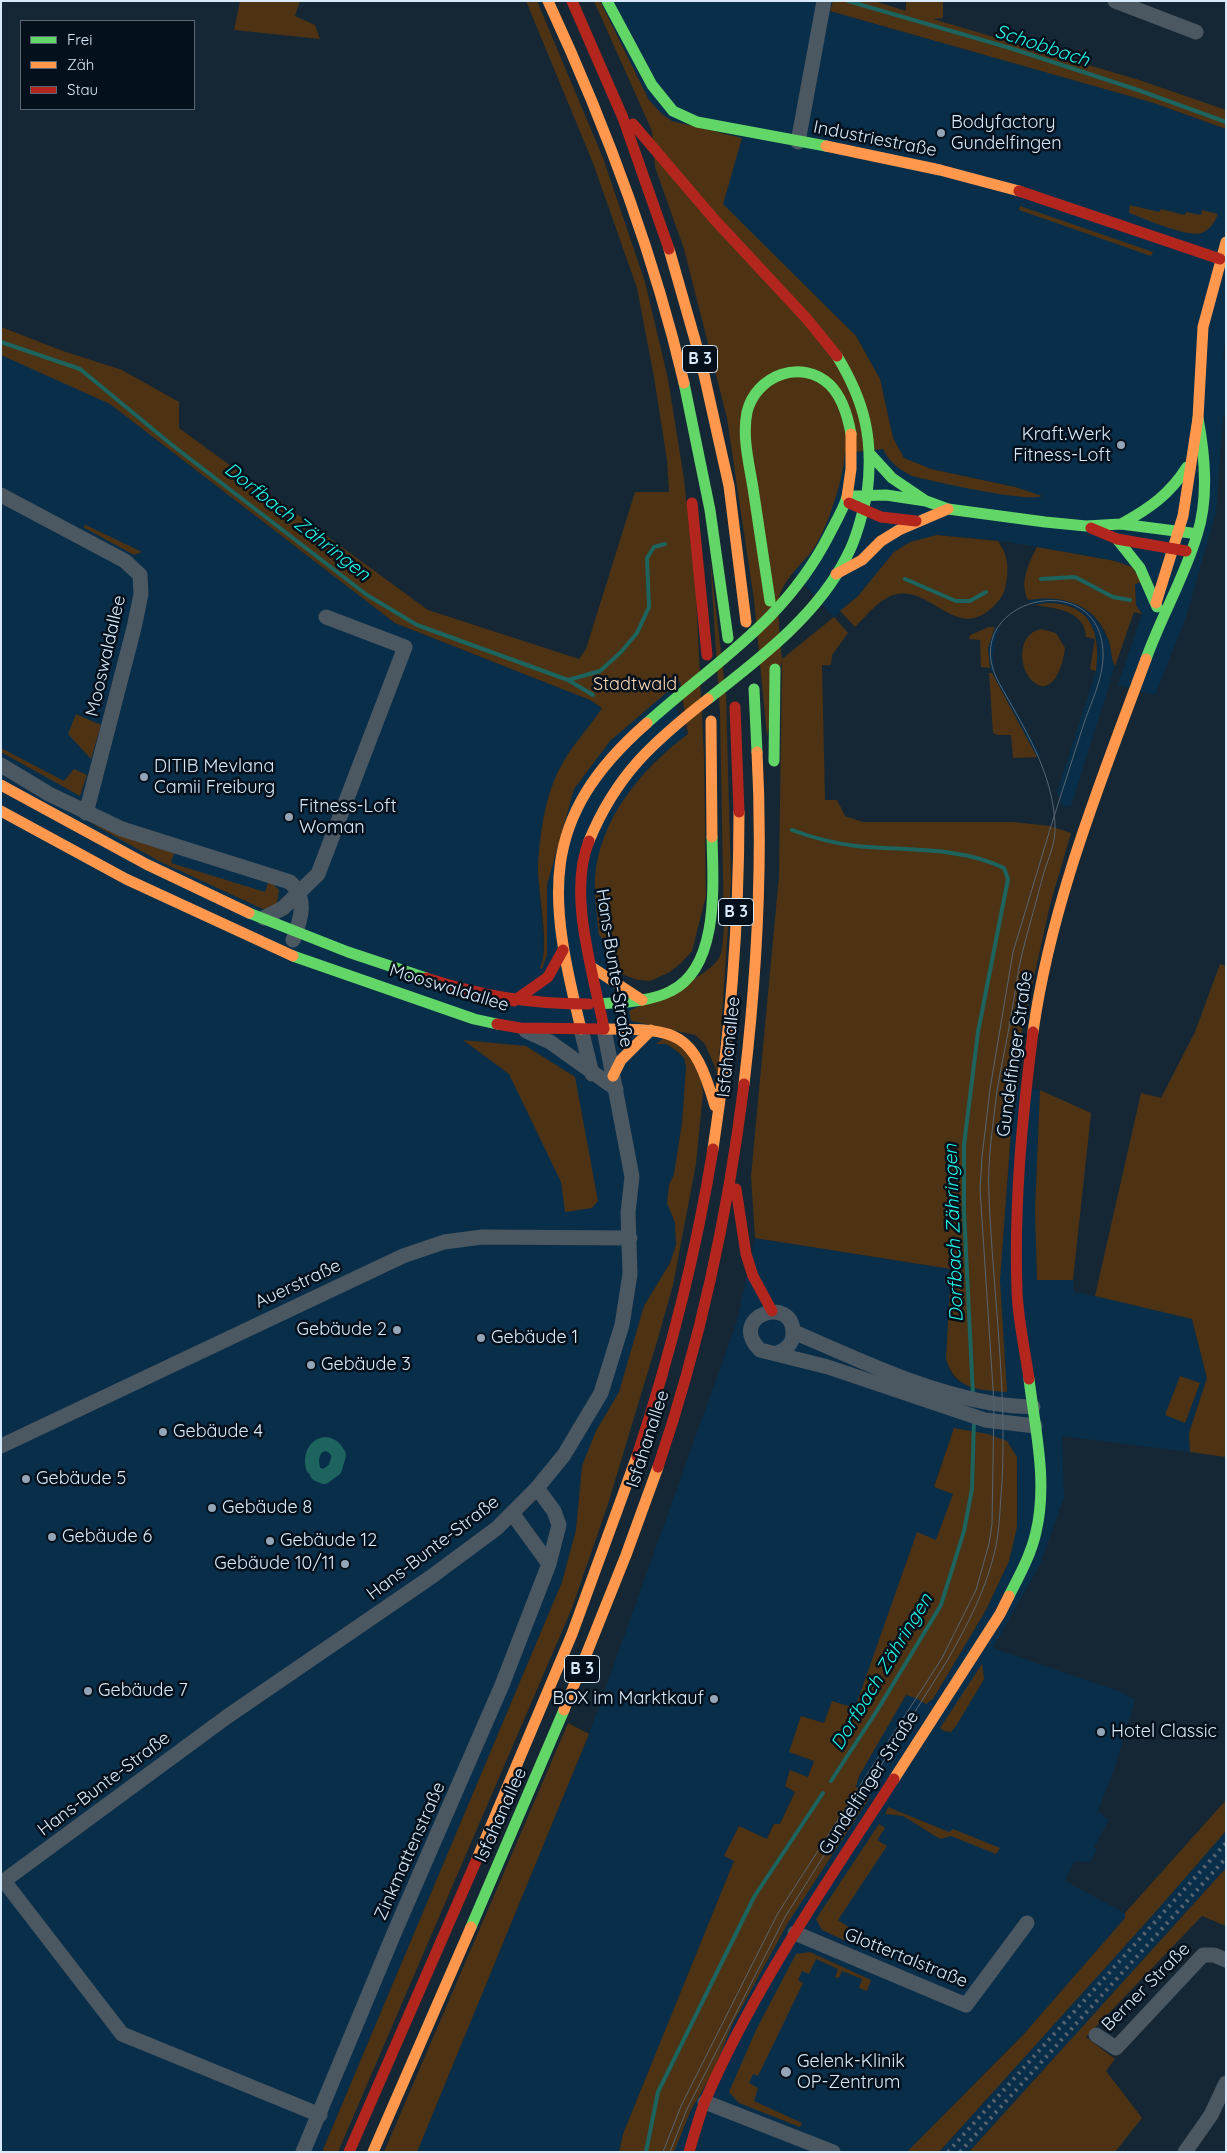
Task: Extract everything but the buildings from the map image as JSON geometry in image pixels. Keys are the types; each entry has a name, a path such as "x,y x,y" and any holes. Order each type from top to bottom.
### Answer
{"main road":[{"name":"B 3","path":"548,1 569,46 624,178 656,277 689,405 715,537 728,638"},
{"name":"B 3","path":"572,1 644,171 676,270 706,385 729,487 746,622"},
{"name":"Industriestraße","path":"607,1 652,85 673,111 697,122 864,153 976,179 1081,211 1220,259"},
{"name":"Hans-Bunte-Straße","path":"604,1029 582,908 581,884 590,837 602,809 624,774 655,742 784,635 817,599 836,574 851,548 863,512 867,494 870,454 867,424 859,398 839,361 808,322 697,201 617,106"},
{"path":"1156,603 1180,531 1198,418 1203,327 1226,242"},
{"path":"581,1029 574,1004 564,950 558,881 562,846 569,823 580,799 604,766 629,739 674,699 752,636 785,604 802,582 822,550 846,499 853,466 850,433 841,401 831,386 821,378 798,371 782,374 768,380 757,390 750,402 746,419 745,437 770,601"},
{"path":"688,464 689,405"},
{"name":"Gundelfinger Straße","path":"689,2152 705,2102 744,2022 794,1934 991,1628 1026,1560 1036,1535 1041,1480 1017,1293 1017,1192 1025,1094 1037,1004 1060,906 1075,855 1160,621 1193,552 1198,534 1204,508 1205,454 1198,418"},
{"path":"870,454 892,478 926,500 948,509 1086,526 1121,524 1198,534"},
{"path":"1121,524 1157,505 1168,496 1192,459"},
{"path":"690,492 707,655"},
{"path":"846,499 867,494 926,500"},
{"path":"846,499 863,512 902,520 921,521"},
{"path":"836,574 862,560 881,541 899,530 948,509"},
{"path":"1086,526 1117,539 1193,552"},
{"path":"1117,539 1140,568 1156,603 1160,621"},
{"path":"774,769 775,669"},
{"name":"Isfahanallee","path":"373,2152 559,1725 634,1534 664,1450 687,1374 720,1235 732,1166 750,1022 758,921 760,820 759,758 754,690"},
{"name":"Isfahanallee","path":"349,2152 538,1719 618,1514 674,1332 701,1216 718,1116 731,998 739,864 739,805 735,707"},
{"name":"Mooswaldallee","path":"1,785 110,845 264,918 358,956 461,990 514,1000 600,1004 642,1000 670,992 683,984 703,954 713,904 711,721"},
{"path":"760,820 769,786"},
{"name":"Mooswaldallee","path":"1,811 126,879 288,953 419,1002 474,1019 520,1028 651,1030 674,1035 692,1047 706,1074 718,1116"},
{"path":"514,1000 548,977 564,950"},
{"path":"593,968 642,1000"},
{"path":"615,1083 621,1060 651,1030"},
{"path":"732,1166 746,1254 753,1276 772,1311"}],"street":[{"path":"1115,1 1196,32"},
{"path":"798,142 824,2"},
{"name":"Mooswaldallee","path":"1,496 125,561 140,575 140,594 134,628 86,813"},
{"path":"264,918 283,908 318,874 405,647 326,617"},
{"path":"1,765 86,813 122,829 290,882 300,892 302,903 296,932 288,953"},
{"path":"520,1028 550,1042 592,1074 615,1083"},
{"path":"581,1029 592,1074"},
{"name":"Hans-Bunte-Straße","path":"320,2115 122,2034 2,1882 228,1716 437,1572 497,1528 537,1488 564,1455 601,1393 616,1350 628,1295 630,1238 628,1212 632,1177 604,1029"},
{"name":"Auerstraße","path":"1,1446 403,1256 444,1242 482,1237 630,1238"},
{"path":"778,1353 791,1343 794,1332 789,1319 778,1312 772,1311 758,1317 751,1330 751,1338 760,1350 769,1354 778,1353 867,1379 985,1420 1035,1426"},
{"path":"794,1332 862,1362 963,1397 985,1402 1033,1407"},
{"name":"Zinkmattenstraße","path":"304,2152 395,1931 502,1685 550,1564 559,1525 554,1511 537,1488"},
{"path":"512,1513 550,1564"},
{"name":"Glottertalstraße","path":"794,1934 966,2005 1027,1924"},
{"name":"Berner Straße","path":"1096,2035 1116,2048 1203,1954 1214,1954 1226,1960"},
{"path":"1185,2152 1211,2116 1226,2083"},
{"path":"705,2102 833,2152"}],"shaded area":[{"path":"600,1 833,1 830,11 1154,103 1226,129 1226,338 1223,356 1226,363 1226,414 1223,416 1216,512 1186,617 1155,695 1118,685 1142,614 1136,605 1135,584 1142,582 1116,561 1003,541 937,535 894,552 858,596 834,617 793,573 814,549 844,453 884,449 912,476 1018,496 1015,487 931,469 904,458 893,438 880,379 856,336 722,204 742,138 672,121 662,114 649,100"},
{"path":"3,354 110,404 395,623 590,700 603,709 560,767 549,795 538,865 543,945 543,959 540,967 547,955 547,885 574,789 610,741 670,689 686,736 653,762 622,802 598,859 595,891 611,937 618,973 667,1044 684,1058 686,1067 682,1123 674,1174 669,1185 668,1203 675,1223 676,1245 670,1263 644,1306 619,1392 596,1431 582,1466 576,1530 562,1582 322,2152 1,2152 1,355"},
{"path":"1048,597 1077,603 1095,617 1108,639 1115,666 1071,806 1066,807 1061,804 1057,792 1096,671 1098,646 1091,623 1078,610 1071,606 1056,603 1034,605 1028,600"},
{"path":"995,627 1000,630 997,634 993,655 995,672 1041,756 1037,757 990,668 988,648"},
{"path":"1046,825 1063,830 1027,958 1003,1091 994,1185 1000,1276 1015,1087 1040,1090 1035,1210 1037,1280 1073,1280 1074,1292 1192,1319 1207,1378 1189,1433 1190,1452 1062,1436 1064,1498 1040,1564 993,1648 1121,1692 1135,1700 1116,1764 1098,1811 1109,1820 1094,1847 1097,1850 1090,1862 1074,1862 1065,1881 1125,1913 1126,1917 1023,2035 907,2152 656,2152 664,2119 690,2059 769,1906 802,1852 841,1809 855,1787 859,1776 906,1695 908,1696 955,1612 973,1565 983,1521 988,1435 954,1428 934,1486 953,1494 936,1540 917,1533 855,1709 832,1701 824,1723 801,1716 789,1752 814,1761 808,1777 790,1771 785,1786 795,1792 780,1824 773,1824 752,1870 734,1861 623,2134 619,2152 417,2152 589,1734 737,1321 755,1238 951,1269 946,1359 950,1372 957,1381 989,1390 974,1182 984,1089 1008,953 1027,879","holes":["1008,1442 1017,1457 1017,1527 1009,1561 986,1610 933,1699 927,1703 983,1610 996,1572 1006,1523"]},
{"path":"1226,1831 1226,1868 969,2152 939,2152 1151,1917"}],"green space":[{"path":"240,1 300,1 295,16 315,25 320,39 234,30"},
{"name":"Stadtwald","path":"526,1 537,1 603,158 645,282 668,379 684,479 696,596 704,757 706,896 692,951 670,972 650,981 638,980 618,973 611,938 602,938 599,935 595,899 595,877 605,835 614,815 626,796 655,762 688,734 680,681 610,741 574,789 547,885 547,955 542,969 540,968 543,959 544,933 538,865 540,840 547,803 564,760 602,708 590,700 395,623 110,404 1,355 1,327 63,351 122,370 179,402 179,428 428,610 579,659 586,649 635,492 669,492 667,460 637,288 593,163"},
{"path":"594,1 600,1 649,100 662,114 672,121 742,138 723,204 856,336 880,379 893,438 904,458 931,469 1015,487 1042,496 1019,497 912,476 895,465 883,449 845,453 842,476 829,518 812,551 786,582 780,594 778,607 782,659 834,617 848,633 832,655 831,665 822,665 825,800 837,800 845,816 863,822 1013,822 1050,826 1071,833 1050,905 1021,1035 1013,1103 1000,1281 1007,1392 978,1389 969,1386 962,1383 950,1369 946,1359 951,1269 755,1238 751,1176 779,876 782,660 767,737 754,600 727,418 684,249 655,167 652,131"},
{"path":"833,1 874,1 906,11 906,1 943,1 943,18 933,19 1139,80 1226,110 1226,129 1154,103 830,11"},
{"path":"1130,205 1159,212 1161,209 1185,215 1186,212 1201,215 1202,210 1218,214 1209,228 1198,234 1179,231 1129,213"},
{"path":"1020,206 1153,252 1151,256 1019,210"},
{"path":"86,525 142,552 134,555 83,527"},
{"path":"937,535 998,541 1007,562 1006,585 1000,599 986,613 972,618 960,618 911,594 897,594 885,599 855,627 840,611 858,596 894,552 910,542"},
{"path":"1037,547 1115,561 1132,567 1143,582 1135,584 1136,605 1142,614 1134,612 1115,666 1109,641 1103,628 1087,610 1077,604 1066,601 1054,599 1028,600 1024,586 1026,573"},
{"path":"710,558 726,696 731,881 718,1074 705,1044 695,1035 631,1021 629,1011 693,980 714,964 722,950 724,929 720,713"},
{"path":"1047,603 1062,604 1074,608 1090,622 1097,644 1096,671 1090,669 1095,639 1086,637 1080,621 1067,612 1034,605"},
{"path":"989,627 995,627 988,648 990,668 981,667 980,640 969,639 970,635"},
{"path":"1041,629 1056,633 1065,648 1063,661 1057,676 1053,682 1042,686 1035,683 1029,677 1025,670 1022,653 1027,638 1033,632"},
{"path":"989,673 992,673 1037,757 1013,758 1011,735 993,733"},
{"path":"76,714 101,725 91,759 68,734"},
{"path":"1,748 64,781 74,769 87,775 80,796 1,752"},
{"path":"89,822 131,839 174,853 171,863 265,892 269,880 279,890 277,904 265,910 161,862"},
{"path":"1220,964 1226,966 1226,1457 1190,1452 1189,1433 1207,1378 1192,1319 1095,1296 1141,1093 1161,1098 1195,1032"},
{"path":"664,1038 673,1041 686,1050 695,1062 701,1077 703,1092 696,1164 673,1285 608,1504 572,1608 338,2152 322,2152 562,1582 576,1530 582,1466 596,1431 619,1392 644,1306 670,1263 676,1245 675,1223 667,1203 669,1185 674,1174 682,1123 686,1067 684,1058 678,1052 667,1044 656,1044"},
{"path":"463,1040 526,1046 575,1077 598,1201 592,1208 565,1212 561,1182 509,1074"},
{"path":"1040,1090 1091,1113 1073,1280 1037,1280 1035,1210"},
{"path":"1180,1376 1200,1383 1185,1423 1165,1415"},
{"path":"954,1428 988,1434 1007,1441 1017,1457 1017,1527 1009,1561 986,1610 933,1699 926,1704 906,1695 859,1776 856,1787 870,1797 789,1921 732,2025 712,2074 691,2110 674,2152 619,2152 623,2134 734,1861 724,1856 739,1826 767,1839 774,1824 780,1824 795,1792 785,1786 790,1770 808,1777 814,1761 789,1752 801,1716 824,1723 832,1701 855,1708 917,1532 936,1540 953,1494 934,1487"},
{"path":"982,1664 984,1679 956,1726 951,1732 944,1731 940,1728"},
{"path":"568,1723 589,1734 417,2152 384,2152"},
{"path":"1226,1800 1226,1831 939,2152 907,2152 1023,2035 1125,1918 1125,1913"},
{"path":"888,1807 949,1832 953,1829 1000,1848 996,1854 951,1836 940,1839 903,1816 885,1814"},
{"path":"879,1824 885,1828 877,1840 887,1846 838,1920 856,1932 850,1943 822,1930 816,1919"},
{"path":"1226,1868 1226,1926 1202,1916 1086,2037 1115,2059 1106,2071 1142,2118 1115,2152 969,2152"},
{"path":"810,1952 871,1980 867,1991 859,1988 862,1979 842,1971 839,1978 835,1977 838,1969 816,1959 809,1974 802,1971 798,1980 803,1983 758,2076 753,2074 749,2083 758,2088 754,2101 802,2123 800,2127 739,2103 729,2092 757,2028 796,1954"}],"waterway":[{"name":"Schobbach","path":"848,1 1010,48 1138,90 1226,122"},
{"name":"Dorfbach Zähringen","path":"1,342 80,369 172,445 367,595 417,625 568,680 593,695"},
{"path":"568,680 600,671 621,652 637,633 649,607 647,558 654,547 665,544"},
{"path":"1041,579 1075,577 1113,597 1130,600"},
{"path":"905,579 956,601 970,601 986,592"},
{"name":"Dorfbach Zähringen","path":"792,830 823,840 848,845 932,851 969,856 1004,868 1008,879 978,1032 964,1145 964,1211 973,1395"},
{"name":"Dorfbach Zähringen","path":"831,1781 878,1709 941,1605 964,1531 972,1489 974,1420"},
{"path":"313,1468 313,1454 316,1449 324,1444 334,1448 339,1455 335,1469 324,1477 317,1474"},
{"name":"Dorfbach Zähringen","path":"646,2152 658,2092 754,1897 823,1793"}],"tram line":[{"path":"663,2152 681,2106 778,1913 942,1658 976,1590 989,1544 992,1524 994,1404 980,1189 990,1089 1013,952 1051,826 1055,813 1099,682 1103,659 1098,628 1082,609 1060,601 1035,602 1013,612 996,630 990,654 999,683 1036,751 1043,769 1049,787 1053,806 1055,825 1052,849 1020,962 992,1130 989,1196 1003,1411 1002,1483 996,1546 988,1576 976,1605 947,1661 785,1917 687,2109 670,2152"}],"railway":[{"path":"948,2152 1226,1843"},
{"path":"960,2152 1226,1858"}],"traffic: fast":[{"path":"607,1 652,85 673,111 697,122 826,146"},
{"path":"837,356 854,389 865,422 869,456 867,494"},
{"path":"770,601 745,431 747,412 752,399 760,388 781,374 794,372 819,377 835,390 842,402 851,434"},
{"path":"684,383 710,510 728,638"},
{"path":"1146,659 1186,567 1201,521 1205,477 1198,418"},
{"path":"870,454 892,478 926,501"},
{"path":"1121,524 1141,513 1158,500 1187,467"},
{"path":"708,699 786,635 820,598 851,549 867,494"},
{"path":"854,496 886,495 926,501 948,509 1045,522 1086,526 1121,524 1191,533"},
{"path":"647,723 747,638 792,592 829,535 847,497"},
{"path":"1117,539 1140,568 1157,607"},
{"path":"774,761 775,669"},
{"path":"754,689 757,752"},
{"path":"600,1004 636,1001 663,995 687,979 698,963 706,944 710,922 713,877 712,837"},
{"path":"249,913 348,952 426,978"},
{"path":"293,956 474,1019 497,1024"},
{"path":"1009,1596 1031,1549 1036,1532 1041,1494 1041,1475 1029,1379"},
{"path":"471,1927 564,1710"}],"traffic: slow":[{"path":"548,1 589,94 626,189 658,285 684,383"},
{"path":"826,146 940,170 1019,191"},
{"path":"1156,603 1183,516 1198,418 1203,327 1226,242"},
{"path":"669,249 701,361 729,486 746,622"},
{"path":"847,497 851,469 851,434"},
{"path":"836,574 862,560 881,541 899,530 948,509"},
{"path":"1033,1032 1041,984 1065,889 1095,797 1146,659"},
{"path":"589,841 611,797 638,761 653,745 708,699"},
{"path":"711,721 712,837"},
{"path":"581,1029 562,940 559,900 560,863 569,828 585,793 611,759 647,723"},
{"path":"744,1084 758,918 759,794 757,752"},
{"path":"1,785 146,864 249,913"},
{"path":"1,811 126,879 293,956"},
{"path":"713,1149 729,1023 737,897 739,812"},
{"path":"593,968 642,1000"},
{"path":"604,1029 650,1030 679,1039 690,1049 699,1062 715,1106"},
{"path":"613,1076 621,1060 651,1030"},
{"path":"477,1859 572,1634 637,1456"},
{"path":"564,1710 626,1555 658,1467"},
{"path":"894,1779 1000,1614 1009,1596"},
{"path":"373,2152 471,1927"}],"traffic: jam":[{"path":"572,1 623,118 669,249"},
{"path":"633,124 714,219 807,319 837,356"},
{"path":"1019,191 1220,259"},
{"path":"692,503 707,655"},
{"path":"849,503 881,517 916,521"},
{"path":"1091,528 1117,539 1186,551"},
{"path":"735,707 739,812"},
{"path":"497,1024 520,1028 604,1029 584,935 581,910 583,862 589,841"},
{"path":"514,1001 548,977 563,950"},
{"path":"426,978 467,990 506,998 567,1004 589,1004"},
{"path":"1029,1379 1020,1324 1016,1258 1022,1129 1033,1032"},
{"path":"658,1467 687,1373 711,1278 730,1181 744,1084"},
{"path":"637,1456 681,1304 699,1227 713,1149"},
{"path":"736,1189 746,1254 753,1276 772,1311"},
{"path":"689,2152 705,2101 746,2017 793,1936 894,1779"},
{"path":"349,2152 477,1859"}],"place":[{"name":"Bodyfactory Gundelfingen","path":"941,133"},
{"name":"Kraft.Werk Fitness-Loft","path":"1121,445"},
{"name":"DITIB Mevlana Camii Freiburg","path":"144,777"},
{"name":"Fitness-Loft Woman","path":"289,817"},
{"name":"Gebäude 2","path":"397,1330"},
{"name":"Gebäude 1","path":"481,1338"},
{"name":"Gebäude 3","path":"311,1365"},
{"name":"Gebäude 4","path":"163,1432"},
{"name":"Gebäude 5","path":"26,1479"},
{"name":"Gebäude 8","path":"212,1508"},
{"name":"Gebäude 6","path":"52,1537"},
{"name":"Gebäude 12","path":"270,1541"},
{"name":"Gebäude 10/11","path":"345,1564"},
{"name":"Gebäude 7","path":"88,1691"},
{"name":"BOX im Marktkauf","path":"714,1699"},
{"name":"Hotel Classic","path":"1101,1732"},
{"name":"Gelenk-Klinik OP-Zentrum","path":"786,2072"}]}
